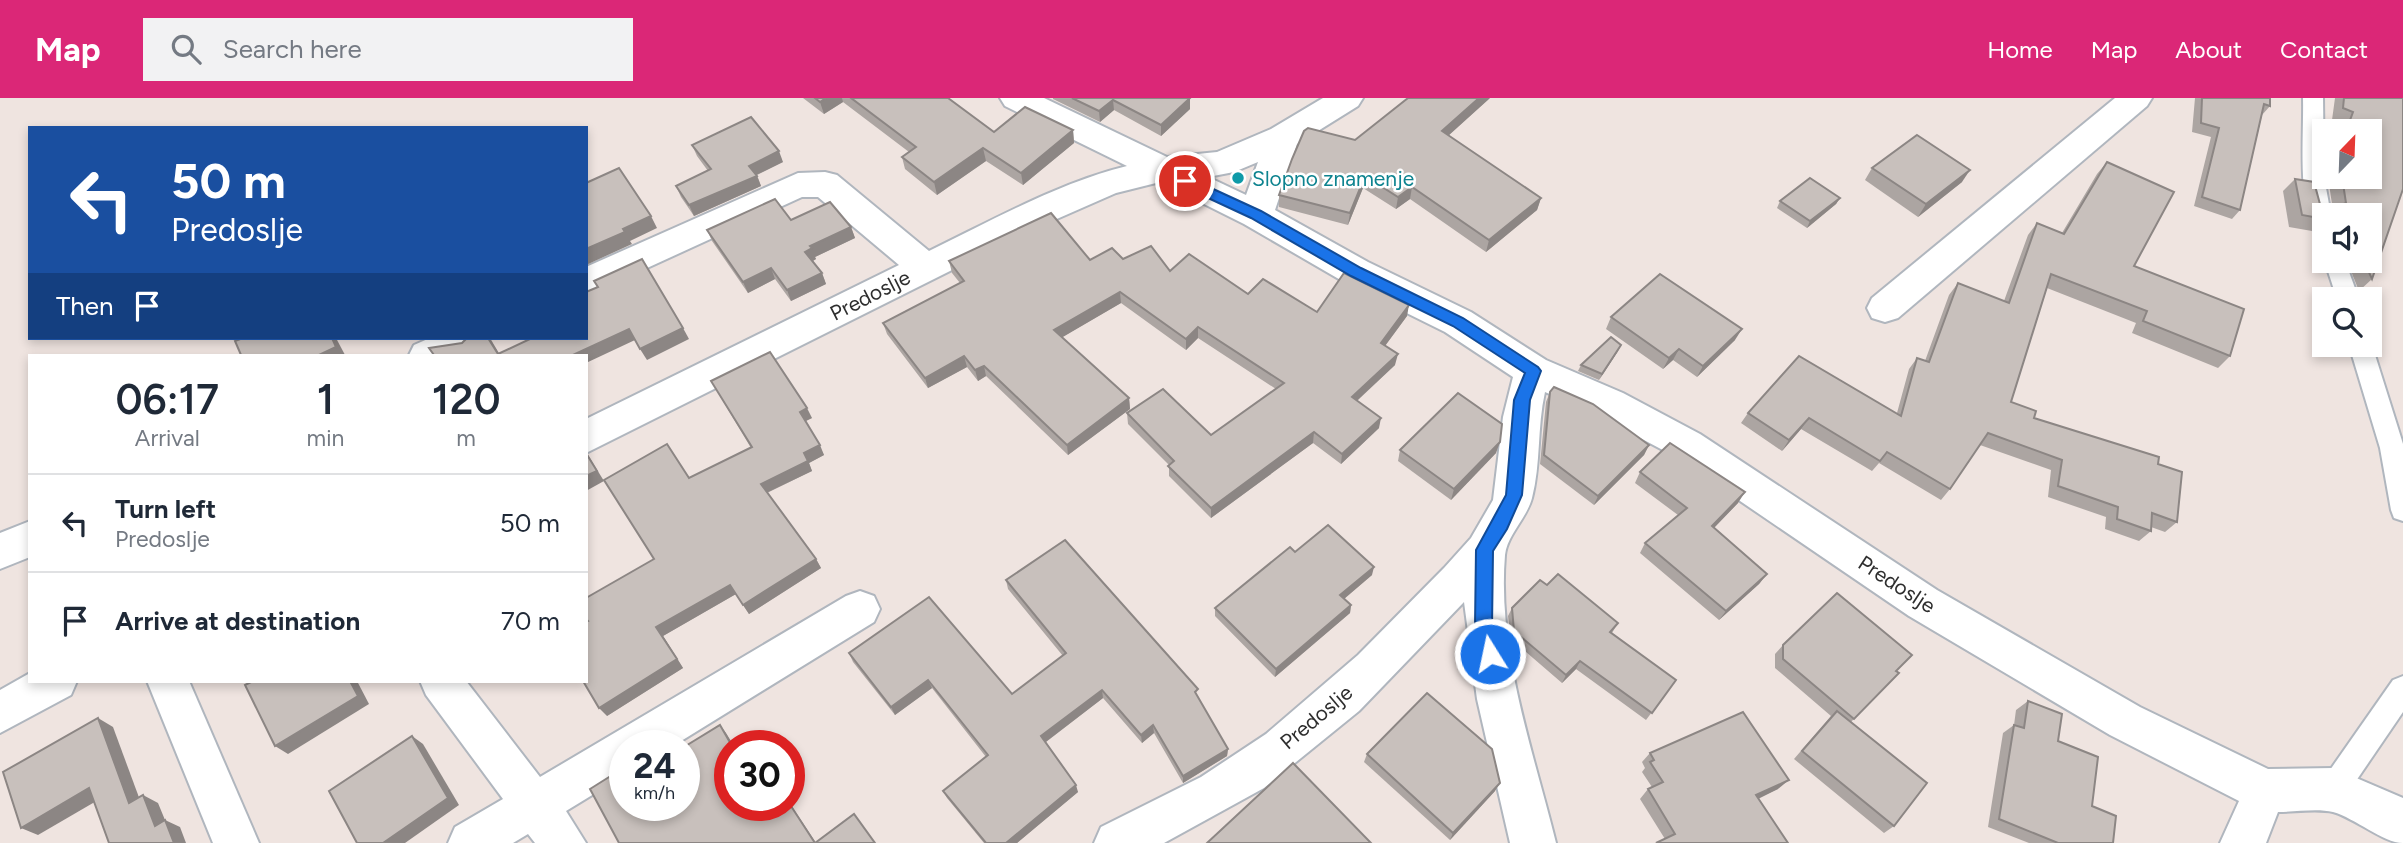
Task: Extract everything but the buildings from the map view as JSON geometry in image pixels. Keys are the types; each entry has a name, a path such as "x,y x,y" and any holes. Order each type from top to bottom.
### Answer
{"street":[{"name":"Predoslje","path":"1016,98 1256,215 1356,272 1458,322 1533,371 1609,404 1687,445 1923,603 2125,721 2265,791 2333,790 2393,816 2403,824"},
{"name":"Predoslje","path":"588,437 925,267 1108,183 1161,170 1222,164 1283,137 1347,98"},
{"path":"1885,308 2136,98"},
{"path":"1256,215 1283,137"},
{"path":"588,281 798,185 825,184 925,267"},
{"path":"429,354 461,340"},
{"name":"Predoslje","path":"1117,843 1248,773 1343,697 1408,637 1485,550 1514,495 1522,400 1533,371"},
{"path":"0,551 28,539"},
{"name":"Predoslje","path":"1485,550 1484,627 1534,843"},
{"path":"659,730 860,608"},
{"path":"0,713 52,683"},
{"path":"169,683 236,843"},
{"path":"443,683 563,843"},
{"path":"471,843 609,761"},
{"path":"2243,843 2265,791"}],"lane":[{"path":"2313,98 2317,203"},
{"path":"2365,357 2392,448 2403,510"},
{"path":"2333,790 2403,689"}],"place":[{"name":"Slopno znamenje","path":"1238,178"}],"route":[{"path":"1185,181 1256,215 1356,272 1458,322 1533,371 1522,400 1516,445 1514,495 1485,550 1484,627 1490,654"}]}
